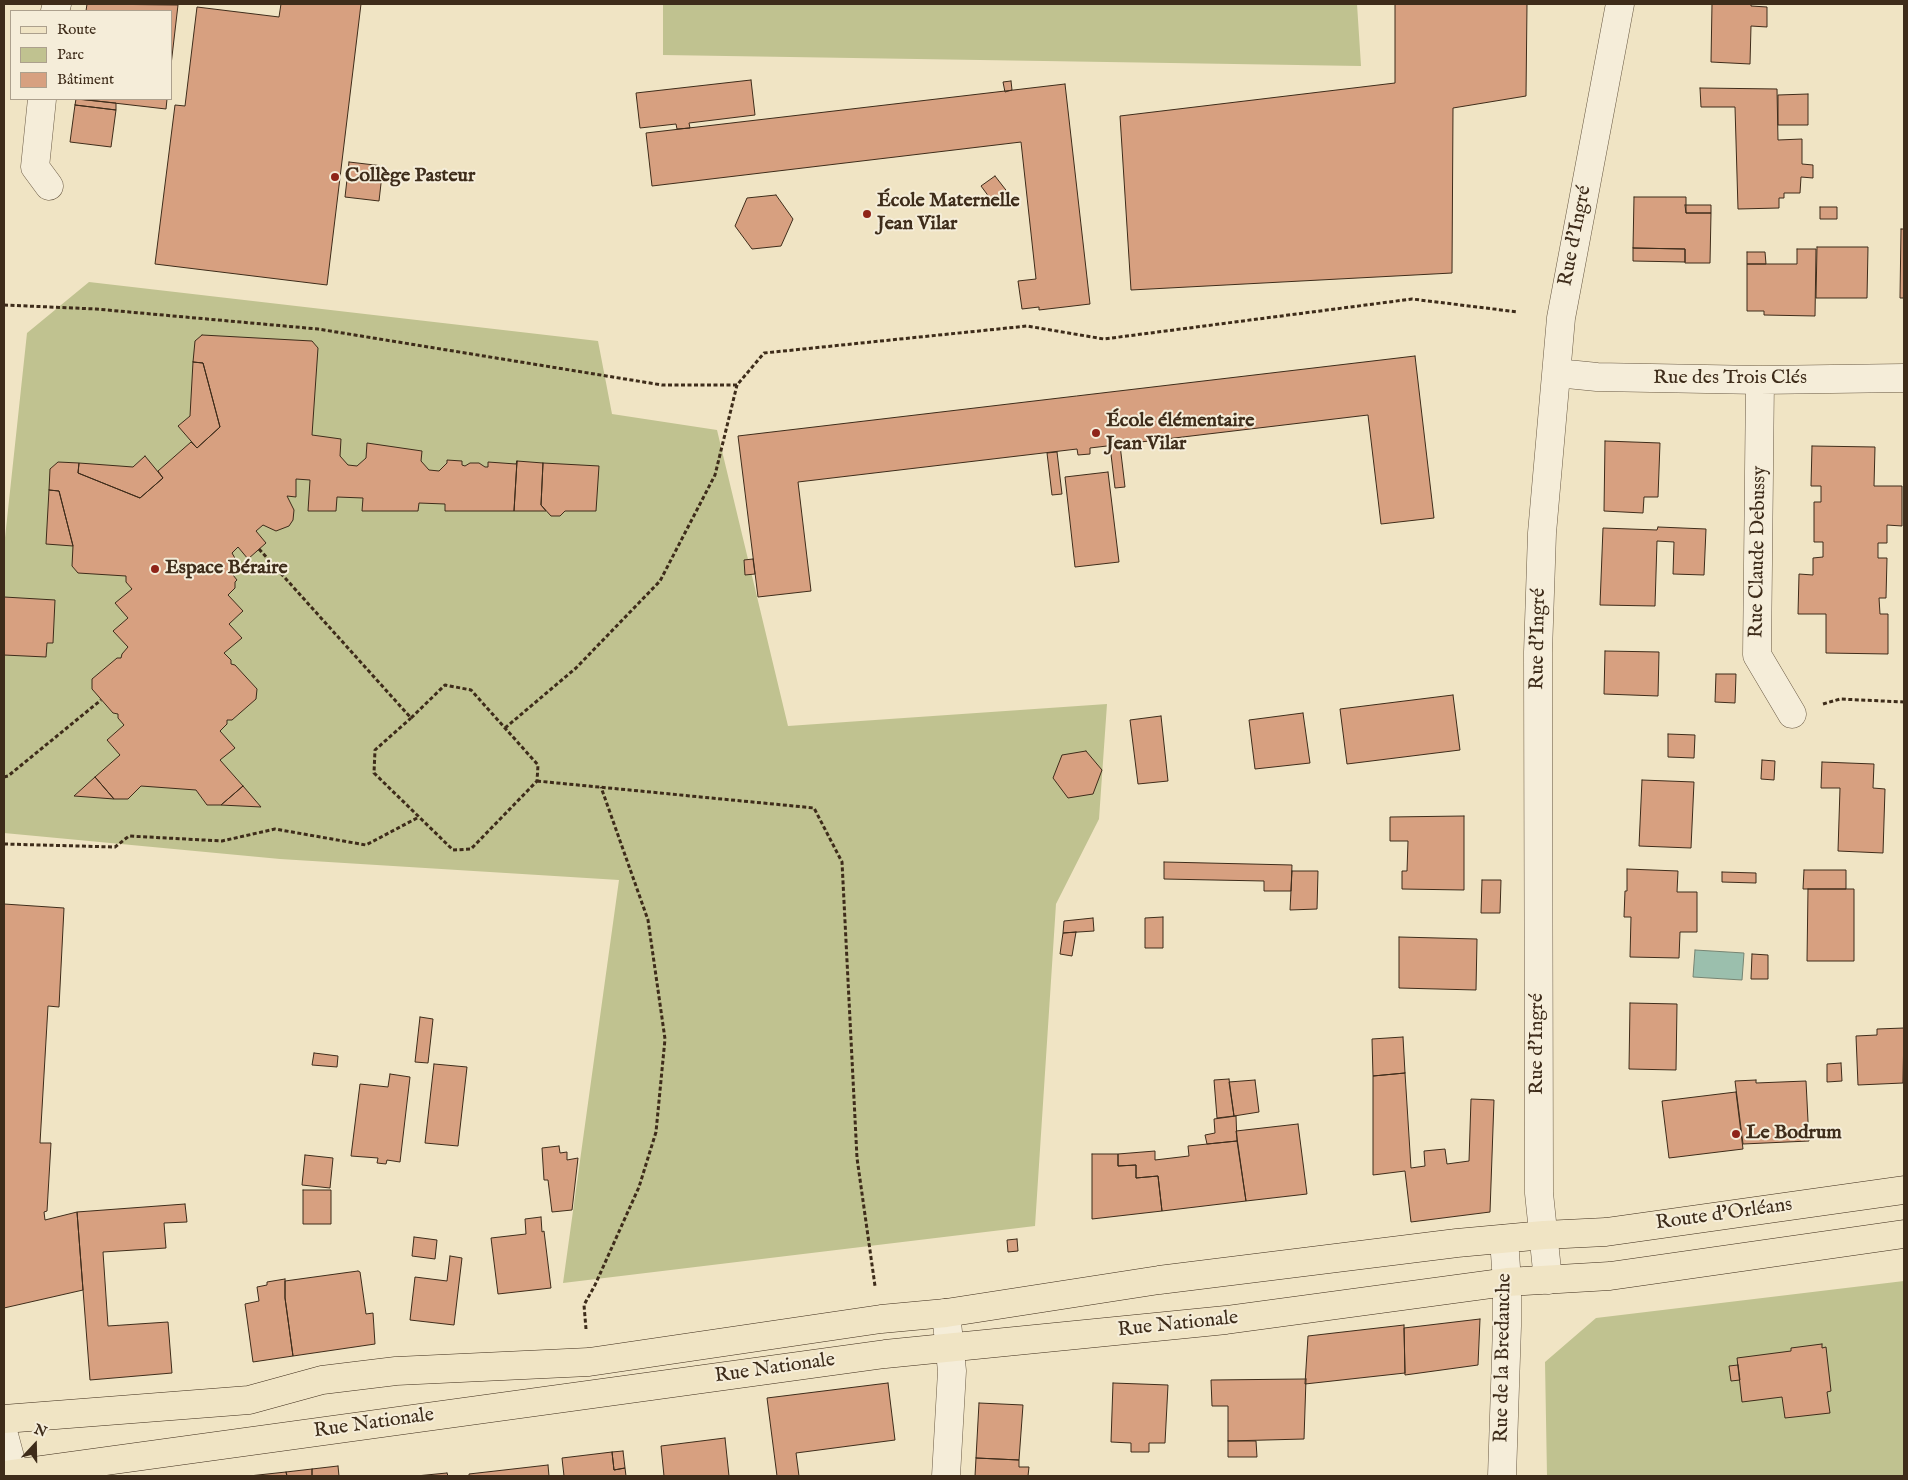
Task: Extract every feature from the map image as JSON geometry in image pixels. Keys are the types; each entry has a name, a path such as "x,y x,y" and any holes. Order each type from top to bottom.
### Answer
{"main road":[{"name":"Route d'Orléans","path":"1544,1235 1606,1232 1904,1190"},
{"path":"1548,1280 1610,1276 1904,1234"},
{"name":"Rue Nationale","path":"4,1420 249,1400 322,1380 396,1371 589,1362 881,1319 946,1313 1159,1280 1544,1235"},
{"name":"Rue Nationale","path":"11,1475 885,1354 1226,1320 1507,1282 1548,1280"}],"street":[{"name":"Rue d'Ingré","path":"1548,1280 1539,1193 1538,652 1542,533 1561,318 1620,4"},
{"path":"42,100 35,167 48,186"},
{"name":"Rue des Trois Clés","path":"1557,373 1597,377 1760,380 1904,378"},
{"name":"Rue Claude Debussy","path":"1760,380 1757,655 1792,714"},
{"name":"Rue de la Bredauche","path":"1502,1476 1507,1282 1504,1239"},
{"path":"946,1313 952,1371 946,1476"},
{"path":"4,1435 11,1475"}],"path":[{"path":"505,728 576,668 660,581 715,475 737,385 764,353 1027,326 1104,339 1412,299 1518,312"},
{"path":"4,305 96,309 318,328 662,385 737,385"},
{"path":"259,549 411,718"},
{"path":"445,685 470,690 538,765 537,781 471,849 453,850 374,773 375,750 411,718 445,685"},
{"path":"1840,699 1904,702"},
{"path":"4,776 8,776 101,700"},
{"path":"537,781 814,808 842,862 857,1158 876,1289"},
{"path":"589,1362 584,1305 595,1285 639,1187 656,1132 665,1039 648,920 601,787"},
{"path":"4,844 115,847 129,836 222,841 275,829 366,845 419,817"}],"green space":[{"path":"663,4 1357,4 1361,66 663,55"},
{"path":"89,282 598,341 612,414 717,430 788,726 1107,704 1099,819 1056,904 1035,1226 563,1283 619,880 280,859 4,833 4,547 27,333"},
{"path":"1904,1281 1904,1476 1547,1476 1545,1362 1596,1318"}],"shaded area":[{"path":"1695,950 1744,953 1742,980 1693,977"}],"building":[{"path":"87,4 178,5 172,56 172,10 86,10"},
{"path":"281,4 361,4 327,285 155,264 175,105 185,106 197,7 279,17"},
{"path":"1395,4 1527,4 1526,96 1453,108 1452,273 1131,290 1120,116 1395,83"},
{"path":"1712,4 1751,4 1751,6 1767,7 1767,27 1751,26 1750,64 1711,62"},
{"path":"751,80 755,115 689,123 690,128 677,129 676,124 640,128 636,93"},
{"path":"1011,81 1012,90 1005,92 1003,82"},
{"path":"1065,84 1090,304 1039,310 1039,307 1022,309 1018,281 1036,279 1021,142 652,186 646,133"},
{"path":"1700,88 1777,89 1778,140 1802,139 1802,164 1813,165 1813,178 1801,177 1800,193 1784,193 1784,198 1779,198 1779,208 1738,209 1735,107 1701,107"},
{"path":"1808,94 1808,125 1778,125 1778,95"},
{"path":"76,100 116,103 116,110 75,105"},
{"path":"88,100 167,100 166,109"},
{"path":"75,105 116,110 111,147 70,142"},
{"path":"349,162 383,166 379,201 345,197"},
{"path":"995,176 1009,194 995,205 981,186"},
{"path":"776,195 793,219 781,246 752,249 735,226 747,198"},
{"path":"1634,197 1686,197 1686,213 1711,213 1710,263 1685,263 1685,249 1633,248"},
{"path":"1685,205 1711,205 1711,213 1686,213"},
{"path":"1820,207 1837,207 1837,219 1820,219"},
{"path":"1901,229 1904,229 1904,298 1900,298"},
{"path":"1817,247 1868,247 1867,298 1816,298"},
{"path":"1633,248 1685,249 1685,262 1633,261"},
{"path":"1797,249 1816,249 1815,316 1764,315 1764,311 1747,311 1747,264 1797,264"},
{"path":"1747,252 1765,252 1766,264 1747,264"},
{"name":"Espace Béraire","path":"202,335 312,341 318,348 312,435 341,439 340,456 348,465 357,466 366,458 367,443 422,451 421,461 429,470 439,471 447,463 447,460 462,461 462,465 465,466 470,463 479,463 485,467 488,467 488,462 516,464 517,461 514,511 445,511 445,504 419,503 418,511 362,511 363,498 337,497 336,511 308,511 310,480 296,479 296,497 287,496 294,510 293,520 289,526 276,531 263,525 256,531 266,543 248,559 238,547 232,553 236,560 233,575 237,580 235,588 228,595 243,611 229,624 242,638 224,653 231,660 231,664 235,665 257,689 256,699 232,720 227,720 227,724 220,731 235,748 220,760 243,786 221,805 207,805 196,790 141,786 128,799 114,799 95,777 120,755 107,740 124,725 118,718 118,714 113,713 92,689 92,679 117,658 121,658 128,647 113,631 128,618 115,603 132,589 126,582 126,576 78,573 72,566 73,546 59,491 49,490 50,469 58,462 79,463 78,473 140,498 163,478 158,471 191,442 197,448 220,427 203,363 193,362 195,341"},
{"path":"1415,356 1434,518 1381,524 1368,415 1090,448 1090,454 1078,455 1077,449 798,482 811,591 758,597 738,436"},
{"path":"193,362 203,363 220,427 197,448 178,426 190,416"},
{"path":"1605,441 1660,443 1658,497 1644,497 1643,513 1604,511"},
{"path":"1120,445 1125,487 1115,488 1110,446"},
{"path":"1812,446 1875,447 1874,486 1902,486 1902,526 1887,525 1887,543 1878,543 1878,558 1887,558 1886,598 1879,598 1880,614 1888,614 1888,654 1826,653 1826,614 1798,614 1799,574 1813,575 1813,558 1823,557 1823,542 1814,542 1814,502 1821,502 1821,486 1811,486"},
{"path":"1057,452 1062,494 1052,495 1047,453"},
{"path":"145,456 163,478 140,498 78,473 79,463 133,467"},
{"path":"517,461 543,463 541,505 546,511 514,511"},
{"path":"543,463 599,466 596,511 565,511 560,516 551,516 541,505"},
{"path":"1108,472 1119,562 1075,567 1065,477"},
{"path":"49,490 59,491 73,546 46,544"},
{"path":"1658,527 1706,529 1704,575 1673,574 1674,542 1657,541 1655,606 1600,605 1603,528 1657,530"},
{"path":"753,559 755,574 745,575 744,560"},
{"path":"4,597 55,600 53,643 47,643 46,657 4,655"},
{"path":"1605,651 1659,652 1658,696 1604,694"},
{"path":"1716,674 1736,674 1735,703 1715,702"},
{"path":"1453,695 1460,750 1347,764 1340,709"},
{"path":"1303,713 1310,763 1255,769 1249,720"},
{"path":"1161,716 1168,781 1138,784 1130,720"},
{"path":"1668,734 1695,735 1694,758 1668,757"},
{"path":"1086,751 1102,770 1093,794 1068,798 1053,778 1062,755"},
{"path":"1762,760 1775,761 1774,780 1761,779"},
{"path":"1822,762 1874,764 1873,788 1885,789 1883,853 1838,851 1840,788 1821,788"},
{"path":"95,777 114,799 74,796"},
{"path":"1642,780 1694,782 1691,848 1639,846"},
{"path":"243,786 261,807 221,805"},
{"path":"1464,816 1464,890 1402,889 1402,871 1407,871 1408,841 1390,841 1390,817"},
{"path":"1164,862 1292,865 1291,891 1264,891 1264,881 1164,879"},
{"path":"1627,869 1678,871 1677,892 1697,892 1697,932 1680,932 1679,958 1630,957 1631,917 1624,917"},
{"path":"1804,870 1846,870 1846,889 1803,889"},
{"path":"1292,871 1318,871 1317,909 1290,910"},
{"path":"1722,872 1756,873 1756,883 1722,882"},
{"path":"1482,880 1501,880 1500,913 1481,913"},
{"path":"1808,889 1854,889 1854,961 1807,961"},
{"path":"4,904 64,908 59,1007 48,1006 40,1143 51,1143 47,1211 44,1212 45,1220 77,1212 83,1290 4,1308"},
{"path":"1163,917 1163,948 1145,948 1145,918"},
{"path":"1093,918 1094,931 1063,933 1064,921"},
{"path":"1076,932 1072,956 1060,954 1063,933"},
{"path":"1399,937 1477,939 1476,990 1399,988"},
{"path":"1752,954 1768,955 1768,979 1751,979"},
{"path":"1630,1003 1677,1004 1676,1070 1629,1069"},
{"path":"420,1017 433,1019 428,1063 415,1062"},
{"path":"1904,1028 1903,1083 1858,1085 1856,1036 1877,1035 1877,1029"},
{"path":"1403,1037 1405,1073 1373,1076 1372,1039"},
{"path":"314,1053 338,1056 337,1067 312,1065"},
{"path":"1841,1063 1842,1081 1827,1082 1827,1064"},
{"path":"434,1064 467,1067 458,1146 425,1143"},
{"path":"1405,1073 1411,1168 1425,1166 1424,1151 1445,1149 1447,1164 1469,1161 1471,1099 1494,1100 1490,1212 1411,1222 1405,1171 1373,1175 1373,1076"},
{"path":"390,1074 410,1077 400,1162 387,1160 386,1164 377,1163 378,1158 351,1156 360,1084 388,1087"},
{"path":"1229,1079 1234,1116 1217,1118 1214,1080"},
{"path":"1255,1080 1259,1112 1234,1116 1229,1082"},
{"path":"1756,1080 1756,1083 1806,1081 1809,1141 1743,1144 1735,1081"},
{"path":"1736,1092 1743,1149 1669,1158 1662,1101"},
{"path":"1236,1116 1237,1141 1207,1144 1205,1135 1215,1133 1214,1119"},
{"path":"1298,1124 1307,1194 1246,1201 1236,1131"},
{"path":"1237,1141 1246,1201 1162,1211 1158,1176 1136,1178 1136,1165 1118,1166 1118,1154 1155,1151 1155,1160 1189,1156 1188,1146"},
{"path":"559,1146 560,1153 567,1152 567,1160 578,1158 572,1210 552,1212 548,1180 544,1180 542,1148"},
{"path":"1092,1154 1118,1154 1118,1166 1136,1165 1136,1178 1158,1176 1162,1211 1092,1219"},
{"path":"305,1155 333,1158 330,1188 302,1185"},
{"path":"303,1190 331,1190 331,1224 303,1224"},
{"path":"185,1204 187,1222 164,1223 166,1248 103,1252 108,1326 168,1322 172,1373 90,1380 77,1212"},
{"path":"541,1217 551,1288 498,1294 491,1238 526,1234 525,1219"},
{"path":"414,1237 437,1240 435,1259 412,1256"},
{"path":"1017,1239 1018,1251 1008,1252 1007,1240"},
{"path":"450,1256 462,1258 454,1325 410,1320 415,1277 447,1281"},
{"path":"360,1272 366,1314 373,1313 375,1344 293,1356 285,1298 285,1281"},
{"path":"285,1279 285,1298 293,1356 253,1362 245,1304 259,1301 257,1287 267,1285 267,1282"},
{"path":"1480,1319 1478,1365 1405,1375 1404,1328"},
{"path":"1404,1325 1405,1373 1305,1384 1308,1336"},
{"path":"1822,1344 1822,1348 1826,1347 1831,1391 1827,1392 1830,1413 1785,1418 1782,1397 1742,1402 1737,1358 1791,1351 1791,1348"},
{"path":"1738,1365 1740,1380 1731,1381 1729,1366"},
{"path":"1306,1379 1304,1439 1228,1441 1228,1406 1212,1406 1211,1380"},
{"path":"888,1383 895,1440 796,1453 799,1476 777,1476 767,1398"},
{"path":"1113,1383 1168,1385 1165,1443 1149,1443 1149,1452 1131,1452 1131,1443 1111,1442"},
{"path":"979,1403 1023,1405 1019,1460 976,1458"},
{"path":"725,1438 729,1476 664,1476 661,1446"},
{"path":"1228,1441 1256,1441 1257,1457 1228,1457"},
{"path":"623,1451 625,1468 614,1470 612,1452"},
{"path":"612,1452 614,1470 625,1468 626,1476 564,1476 562,1458"},
{"path":"976,1458 1019,1460 1019,1467 1029,1467 1028,1476 975,1476"},
{"path":"548,1465 549,1476 469,1476 469,1474"},
{"path":"338,1466 339,1476 312,1476 312,1469"},
{"path":"312,1469 312,1476 287,1476 286,1472"},
{"path":"286,1472 287,1476 249,1476"},
{"path":"447,1473 448,1476 416,1476"}],"place":[{"name":"Collège Pasteur","path":"335,177"},
{"name":"École Maternelle Jean Vilar","path":"867,214"},
{"name":"École élémentaire Jean Vilar","path":"1096,433"},
{"name":"Espace Béraire","path":"155,569"},
{"name":"Le Bodrum","path":"1736,1134"}]}
